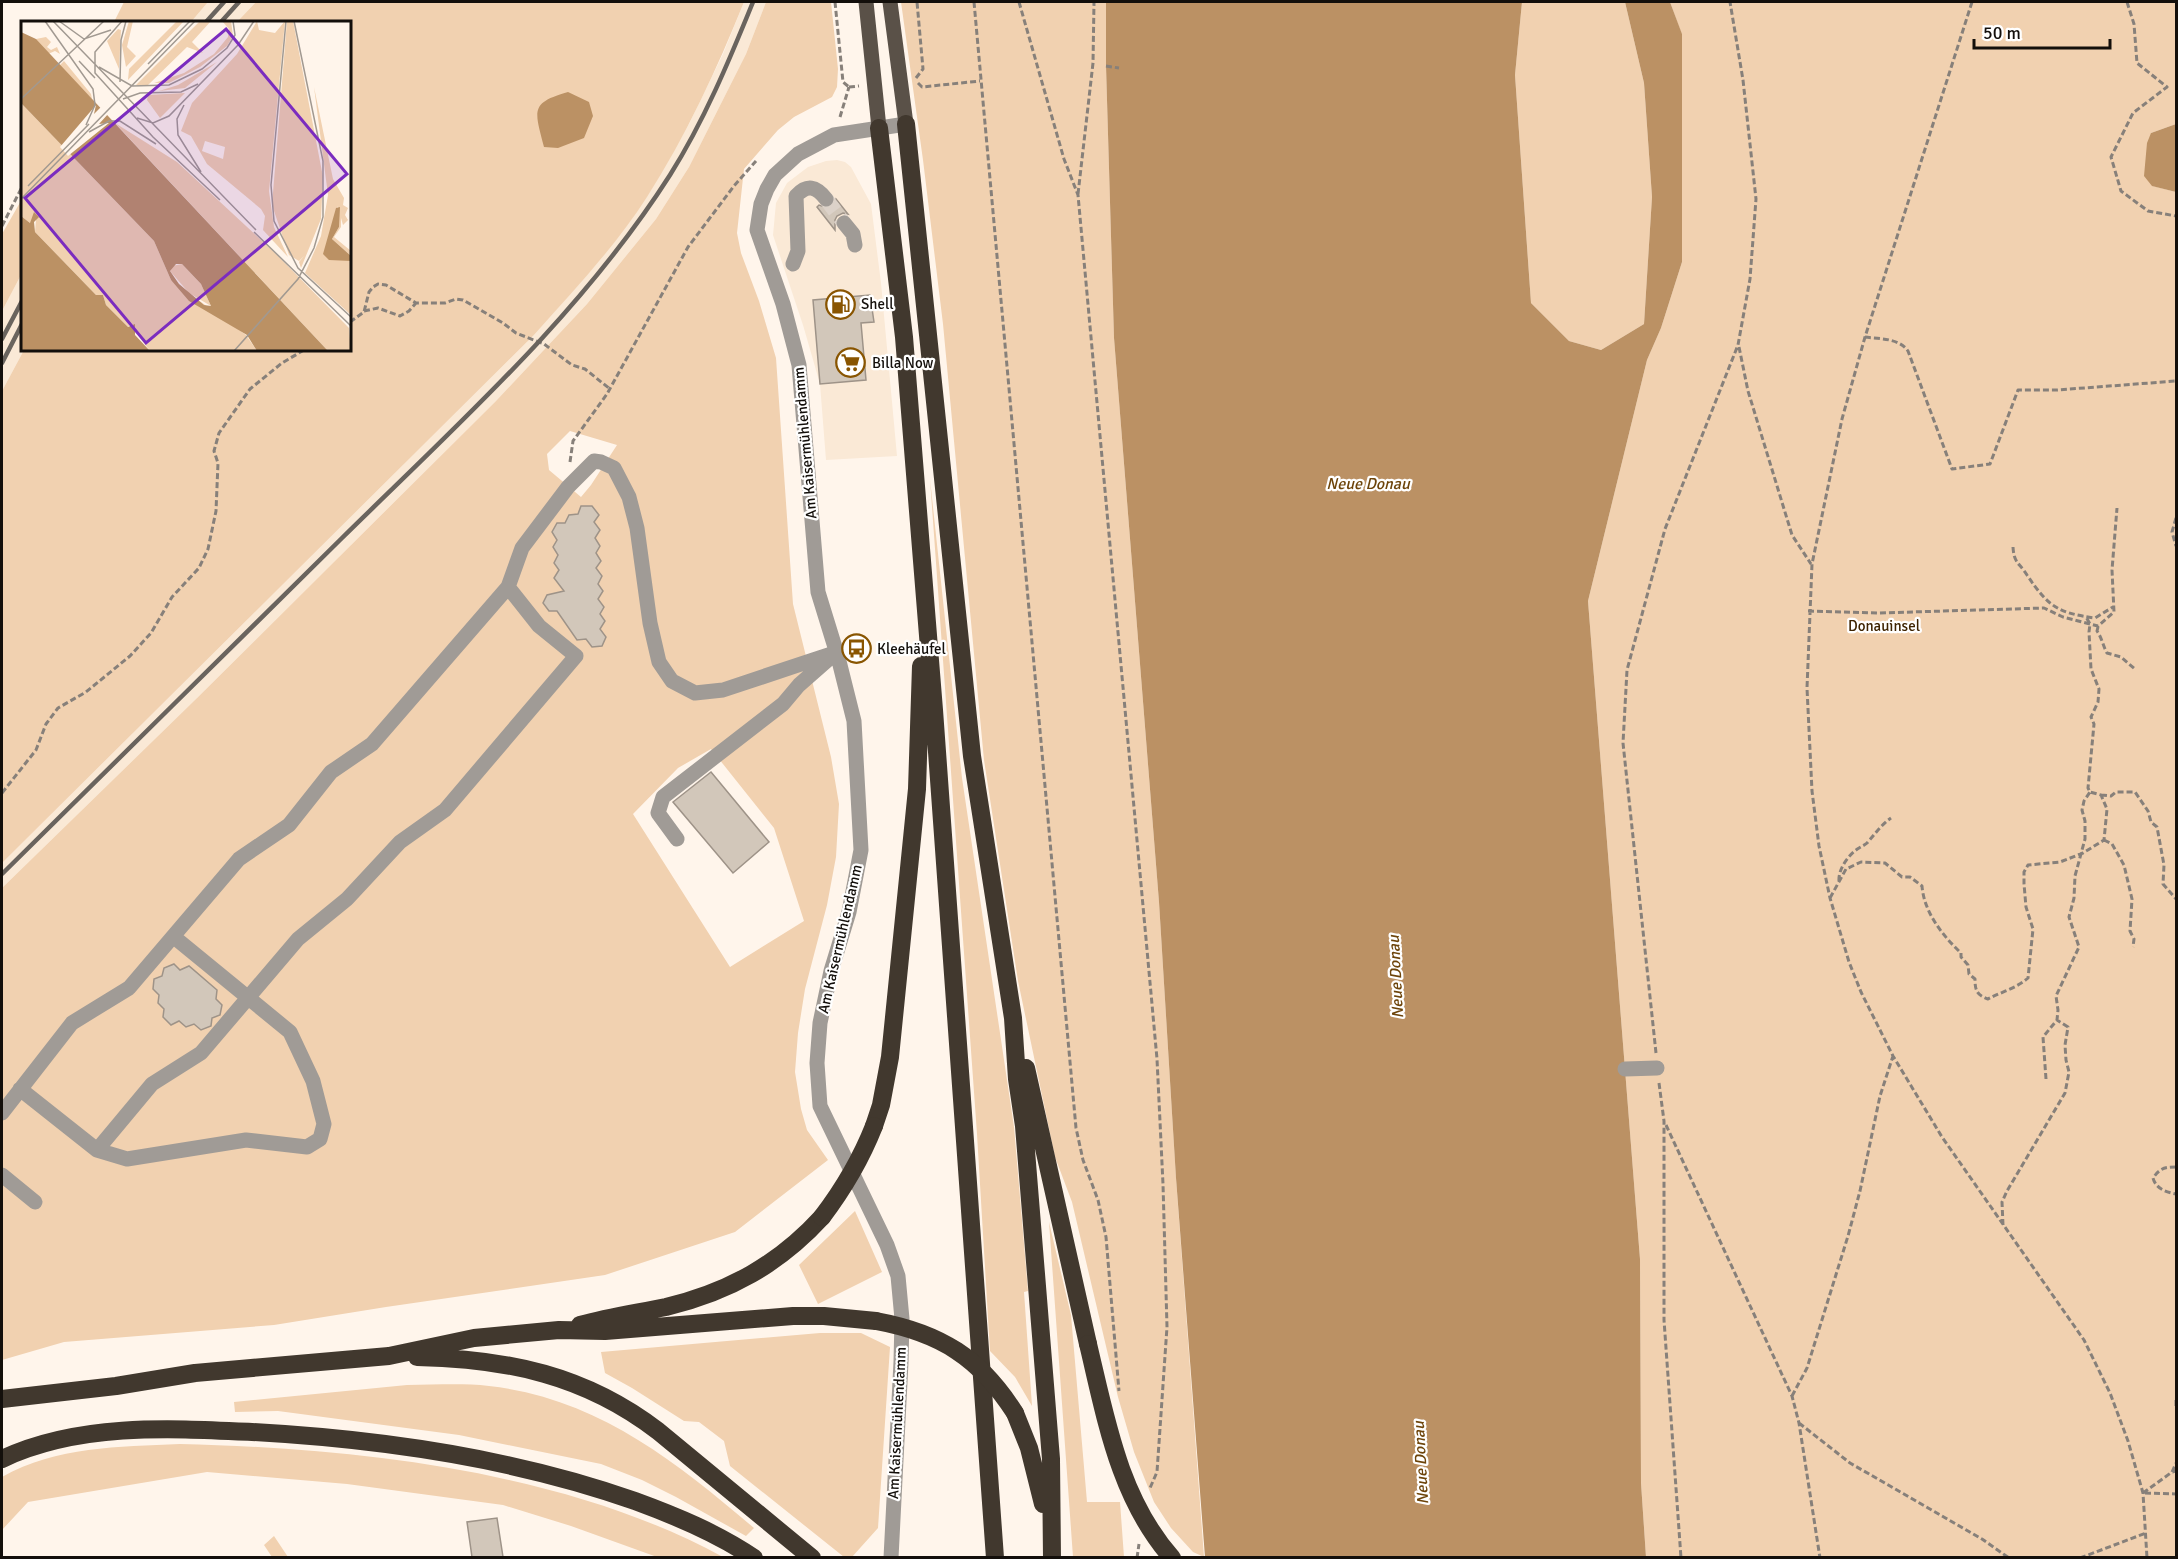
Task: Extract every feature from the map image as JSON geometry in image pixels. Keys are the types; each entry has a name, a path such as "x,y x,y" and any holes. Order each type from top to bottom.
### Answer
{"highway":[{"path":"906,124 972,756 1013,1018 1017,1079 1024,1126 1051,1459 1050,1538"},
{"path":"879,128 904,337 994,1557"},
{"path":"559,1330 667,1306 731,1285 785,1253 822,1217 851,1174 874,1126 881,1105 890,1057 915,800 925,604"},
{"path":"1013,1018 1109,1430 1126,1484 1148,1527 1172,1557"},
{"path":"2,1399 116,1386 195,1373 388,1356 474,1338 559,1330 605,1331 793,1316 824,1316 876,1321 926,1334 962,1353 991,1380 1015,1413 1035,1466 1052,1557"},
{"path":"388,1356 464,1359 512,1366 557,1377 600,1394 658,1431 807,1554"},
{"path":"2,1459 26,1447 56,1439 148,1430 267,1433 364,1442 457,1456 531,1471 608,1492 707,1530 754,1557"}],"main road":[{"path":"866,2 879,128"},
{"path":"890,2 906,124"}],"street":[{"name":"Am Kaisermühlendamm","path":"891,1557 901,1362 902,1319 898,1276 887,1245 820,1106 816,1063 820,1023 831,971 849,912 861,850 854,721 837,652 818,592 799,365 783,304 757,230 761,204 775,175 798,154 834,135 906,124"},
{"path":"793,264 798,251 796,196 803,189 812,188 822,193 826,199"},
{"path":"844,223 853,234 855,245"},
{"path":"2,1113 72,1023 129,988 239,859 289,825 331,772 372,744 508,587 522,548 568,488 594,461 614,468 628,497 637,528 650,623 659,662 672,681 695,693 723,690 837,652"},
{"path":"96,1150 152,1084 201,1053 298,939 347,898 400,842 445,810 576,656 539,626 508,587"},
{"path":"677,839 658,813 663,797 783,704 799,685 837,652"},
{"path":"20,1089 96,1150 127,1159 246,1140 307,1147 320,1139 324,1124 313,1081 290,1032 174,937"},
{"path":"1625,1070 1657,1068"},
{"path":"2,1174 35,1202"}],"path":[{"path":"834,135 849,87 843,82 835,2"},
{"path":"974,2 1076,1128 1083,1160 1098,1200 1106,1237 1119,1390"},
{"path":"1019,2 1064,159 1078,195"},
{"path":"1094,2 1093,63 1078,195 1157,1059 1163,1184 1167,1327 1156,1472 1148,1493"},
{"path":"1681,1557 1664,1320 1664,1122 1623,743 1627,670 1665,529 1738,345 1750,279 1756,199 1743,80 1730,2"},
{"path":"1972,2 1865,337 1842,419 1812,564 1808,612 1807,688 1812,791 1830,898 1853,972 1893,1056 1941,1137 2084,1340 2110,1393 2143,1493 2147,1557"},
{"path":"2127,2 2134,24 2137,63 2167,87 2133,113 2111,157 2121,191 2148,211 2176,216"},
{"path":"1106,66 1119,68"},
{"path":"922,87 980,81"},
{"path":"568,488 573,441 610,388 688,247 756,160"},
{"path":"2,226 21,189"},
{"path":"364,312 369,292 373,286 378,284 386,285 416,303 445,303 456,299 463,300 525,338 539,341 572,365 585,369 610,388"},
{"path":"351,321 364,312 378,308 400,316 416,303"},
{"path":"1865,337 1892,341 1904,345 1908,351 1952,468 1990,464 2018,390 2057,390 2176,381"},
{"path":"1738,345 1748,391 1792,535 1812,564"},
{"path":"2,793 36,750 46,724 58,708 86,692 130,656 150,633 172,597 199,568 208,549 216,511 218,463 214,451 219,433 250,389 282,363 302,351"},
{"path":"2117,508 2112,570 2114,612 2098,626 2097,632 2109,655 2121,657 2136,670"},
{"path":"2176,518 2172,532 2176,546"},
{"path":"2013,547 2017,565 2026,572 2036,590 2060,611"},
{"path":"2050,611 2095,618 2112,609 2114,605"},
{"path":"1808,612 1929,612 2044,608 2098,626"},
{"path":"2086,617 2090,624 2091,669 2099,689 2098,702 2091,717 2094,724 2088,788 2090,792"},
{"path":"2090,792 2111,796 2116,792 2135,792 2148,811 2151,822 2157,827 2164,866 2163,884 2176,899"},
{"path":"2046,1079 2043,1037 2057,1020 2056,996 2079,947 2069,917 2074,898 2075,876 2083,853 2085,821 2082,810 2084,801 2090,792"},
{"path":"2101,795 2107,809 2104,840"},
{"path":"1839,882 1838,876 1847,859 1859,848 1865,846 1882,824 1891,818"},
{"path":"1830,898 1846,869 1861,862 1886,863 1902,877 1910,877 1922,886 1927,909 1950,942 1961,952 1961,957 1968,964 1969,974 1975,979 1976,989 1980,995 1988,999 2001,991 2021,984 2028,978 2033,929 2026,907 2024,885 2024,872 2028,865 2060,862 2083,853 2104,840"},
{"path":"2104,840 2112,844 2124,866 2132,898 2130,931 2134,939 2133,947"},
{"path":"2003,1226 2002,1202 2007,1191 2065,1093 2069,1071 2065,1045 2068,1027 2057,1020"},
{"path":"1792,1396 1807,1368 1845,1246 1860,1191 1880,1096 1893,1056"},
{"path":"1664,1122 1792,1396 1799,1423 1820,1557"},
{"path":"2176,1167 2165,1167 2153,1178 2160,1189 2176,1194"},
{"path":"2176,1400 2176,1407"},
{"path":"1799,1423 1850,1463 2009,1557"},
{"path":"2143,1493 2174,1472 2176,1463"},
{"path":"2143,1493 2176,1494"},
{"path":"2080,1557 2146,1533"}],"shaded area":[{"path":"208,2 256,2 238,21 192,21"},
{"path":"744,2 766,2 746,54 689,167 656,219 587,304 495,402 2,888 2,863 534,335 600,260 646,198 689,124 723,54"},
{"name":"Shell","path":"837,160 851,167 871,204 881,283 897,456 826,460 820,384 773,235 776,203 787,183 808,167"},
{"path":"21,275 21,351 23,351 2,391 2,311"}],"green space":[{"path":"124,2 208,2 192,21 114,21"},
{"path":"256,2 744,2 712,77 675,150 635,215 593,268 534,335 2,863 2,391 23,351 351,351 351,21 238,21"},
{"path":"766,2 831,2 838,69 837,87 832,97 794,117 778,130 744,169 737,233 741,253 759,301 776,358 793,604 831,757 839,804 836,857 827,905 805,989 795,1072 807,1130 828,1160 735,1232 605,1275 274,1325 64,1342 2,1360 2,888 495,402 587,304 656,219 689,167 746,54","holes":["570,431 617,445 581,497 549,470 547,454","711,749 774,828 804,921 730,967 633,814 678,768"]},
{"path":"901,2 1106,2 1114,338 1159,902 1176,1178 1204,1557 1193,1552 1171,1528 1154,1502 1134,1452 1118,1397 1072,1202 1055,1157 1018,981 984,760 943,324"},
{"path":"1522,2 1625,2 1644,83 1652,197 1644,324 1601,350 1569,341 1531,303 1515,75"},
{"name":"Donauinsel","path":"1670,2 2176,2 2176,124 2151,133 2153,186 2176,192 2176,1557 1646,1557 1641,1483 1640,1259 1588,601 1647,360 1661,328 1682,262 1682,35"},
{"path":"21,201 21,275 2,311 2,234"},
{"path":"930,479 962,778 1014,1127 1028,1291 1024,1292 1032,1406 1015,1377 990,1351 977,1134"},
{"path":"855,1211 882,1272 818,1304 799,1265"},
{"path":"1049,1222 1071,1315 1087,1502 1120,1502 1124,1557 1073,1557"},
{"path":"820,1333 861,1333 890,1347 878,1528 852,1557 844,1557 730,1466 724,1441 699,1422 684,1421 605,1373 601,1352"},
{"path":"407,1385 489,1386 528,1393 599,1418 663,1456 754,1528 746,1536 642,1480 601,1464 459,1435 278,1411 235,1412 234,1402"},
{"path":"180,1444 317,1451 459,1470 529,1485 597,1504 662,1528 723,1557 657,1557 571,1526 503,1505 347,1484 207,1472 28,1502 2,1530 2,1477 44,1459 66,1454 88,1450"},
{"path":"274,1536 288,1557 272,1557 264,1545"}],"water":[{"name":"Neue Donau","path":"1106,2 1522,2 1515,75 1531,303 1569,341 1601,350 1644,324 1652,197 1644,83 1625,2 1670,2 1682,34 1682,262 1661,328 1647,360 1588,601 1640,1259 1641,1483 1646,1557 1205,1557 1176,1178 1159,902 1114,338"},
{"path":"568,92 589,102 593,116 584,138 558,148 544,147 538,125 538,110 547,100"},
{"path":"2176,124 2176,192 2152,186 2144,176 2147,143 2151,133"}],"building":[{"path":"836,199 848,214 843,213 837,216 835,230 817,207 819,205 828,208 833,206"},
{"path":"870,295 874,322 861,323 866,380 820,384 813,300"},
{"path":"581,506 592,506 599,515 594,522 600,530 595,538 600,546 596,553 601,561 596,568 602,576 598,584 603,591 598,599 604,607 600,614 605,621 600,629 606,637 602,646 592,647 586,639 577,640 557,611 549,611 543,603 547,595 564,591 554,578 559,570 554,563 558,555 553,547 557,540 552,532 557,523 565,523 569,515 578,514"},
{"path":"711,772 769,842 733,873 673,802"},
{"path":"174,964 180,970 189,966 217,990 216,999 222,1005 220,1015 212,1018 211,1026 201,1030 194,1024 186,1027 179,1021 171,1025 163,1017 164,1009 158,1003 159,995 153,989 154,979 162,976 164,968"},
{"path":"497,1518 503,1557 472,1557 467,1522"}],"tunnel":[{"path":"826,199 844,223"}],"railway":[{"path":"207,21 224,2"},
{"path":"222,21 239,2"},
{"path":"2,874 474,409 516,366 598,274 635,226 682,154 705,112 753,2"},
{"path":"2,339 21,303"},
{"path":"2,363 21,326"}],"place":[{"name":"Shell","path":"840,304"},
{"name":"Billa Now","path":"851,363"},
{"name":"Kleehäufel","path":"856,649"}]}
